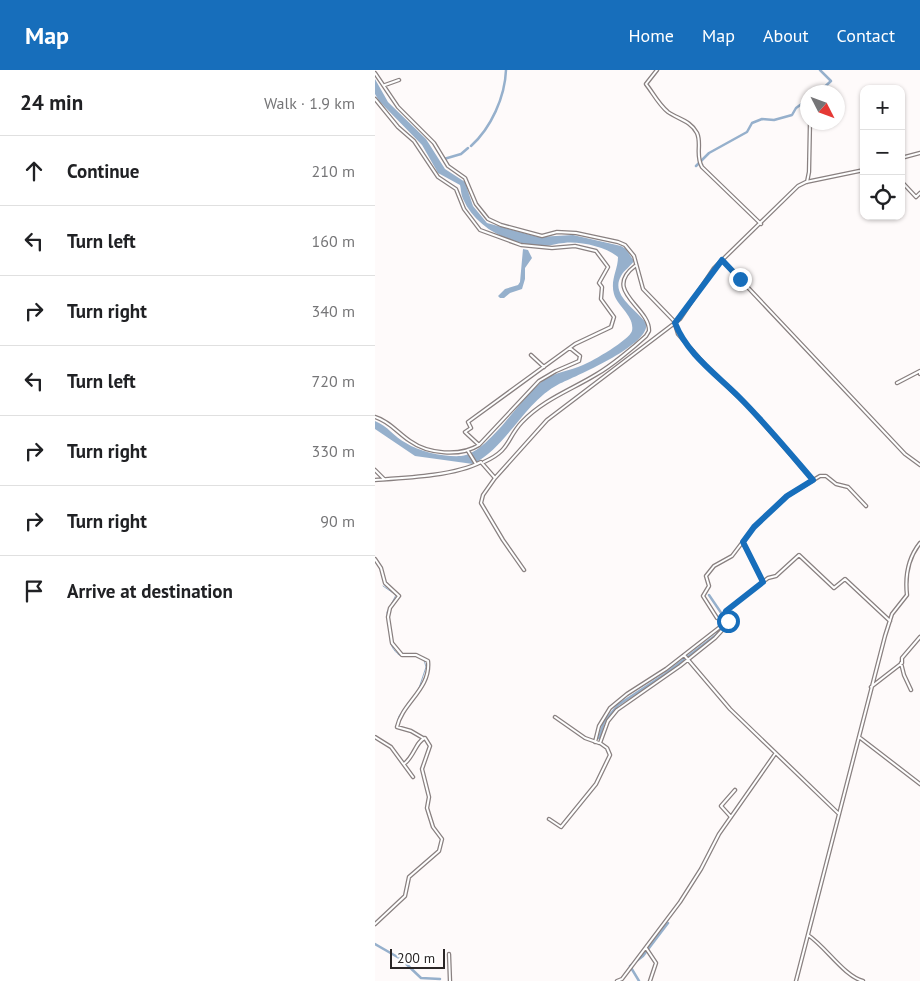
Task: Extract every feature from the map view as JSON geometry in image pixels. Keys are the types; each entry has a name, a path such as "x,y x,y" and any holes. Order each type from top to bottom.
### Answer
{"street":[{"path":"657,70 646,84 663,108 690,124 696,131 698,137 697,158 703,167 761,224"},
{"path":"375,73 398,107 434,143 447,166 465,178 476,204 488,219 518,231 542,236 569,232 618,242 632,252 643,289 675,323 678,334 692,351 747,405 813,480"},
{"path":"384,84 399,80"},
{"path":"375,99 398,128 414,141 438,177 456,189 464,209 480,230 521,245 552,248 566,245 596,251 608,267 600,279 603,291 601,296 612,312 614,321 609,329 581,340 468,422 471,428 465,432 479,445"},
{"path":"807,182 810,130"},
{"path":"905,157 920,153"},
{"path":"524,570 481,503 483,495 495,478 547,420 675,323 722,260 798,186 807,182 860,171"},
{"path":"905,186 916,197 920,193"},
{"path":"722,260 905,454 920,465"},
{"path":"375,480 443,473 483,463 501,452 511,440 514,431 549,399 597,375 646,336 649,332 647,320 625,291 626,276 635,266"},
{"path":"375,417 383,419 419,446 453,453 468,451 479,445 539,380 556,370 579,362 580,356 570,348"},
{"path":"531,355 544,367"},
{"path":"897,383 919,371 920,374"},
{"path":"468,451 476,464"},
{"path":"483,463 495,478"},
{"path":"375,470 384,479"},
{"path":"595,742 599,726 610,708 684,655 723,622 722,619 717,618 703,596 709,586 705,576 714,566 732,556 754,527 787,496 820,476 826,476 836,484 848,487 866,506"},
{"path":"743,542 763,582"},
{"path":"797,981 871,686 892,614 907,596 905,579 915,549 920,543"},
{"path":"601,744 608,722 617,710 688,660 715,638 727,626 726,611 771,576 776,576 799,554 834,588 845,579 890,621"},
{"path":"375,559 381,568 385,584 399,596 388,615 393,646 402,655 419,656 427,661 428,669 420,691 401,715 397,727 411,730 425,738 430,746 423,769 429,797 429,817 442,839 439,851 409,877 405,896 375,924"},
{"path":"911,690 901,663 902,658 920,637"},
{"path":"684,655 720,699 840,815"},
{"path":"871,686 901,663"},
{"path":"549,819 561,827 596,784 610,755 607,748 585,738 555,718"},
{"path":"375,737 391,747 413,777"},
{"path":"859,737 920,784"},
{"path":"404,764 411,759 419,741 423,738"},
{"path":"617,981 622,978 680,902 731,816 775,754"},
{"path":"731,816 721,806 735,790"},
{"path":"807,935 821,944 854,977 863,981"},
{"path":"645,947 656,963 650,981"},
{"path":"449,954 450,981"}],"water":[{"path":"375,79 388,102 426,139 445,169 465,182 473,206 487,223 538,237 573,235 621,246 626,249 634,261 621,276 619,289 621,296 646,323 645,331 626,349 547,392 526,412 496,446 473,464 415,456 375,429 375,421 402,441 425,451 454,456 472,453 493,435 544,380 588,363 624,340 632,331 631,321 616,298 613,289 618,257 607,250 585,244 561,243 545,246 521,243 497,234 487,227 469,210 462,197 460,185 438,173 422,145 379,101 375,94"},
{"path":"523,249 528,250 532,258 525,268 525,279 522,289 510,293 504,298 500,298 498,296 505,289 518,285 520,282"}],"waterway":[{"path":"471,146 485,130 496,111 503,91 506,70"},
{"path":"820,70 831,81 827,85"},
{"path":"696,166 709,153 747,132 752,123 762,119 774,120 792,115 800,105"},
{"path":"444,159 461,154 468,148"},
{"path":"383,586 396,595 387,612 388,625"},
{"path":"599,738 604,722 618,705 665,674 716,635 726,620 709,595"},
{"path":"390,637 391,645 399,655 411,656"},
{"path":"418,691 426,667 424,660"},
{"path":"405,730 397,728 399,716 411,700"},
{"path":"639,981 630,966 643,956 668,923"},
{"path":"375,944 401,959 421,978 440,979"}],"route":[{"path":"728,621 725,614 726,611 763,582 743,542 754,527 787,496 813,480 747,405 707,367 678,334 675,323 680,319 691,300 722,260 740,279"}]}
